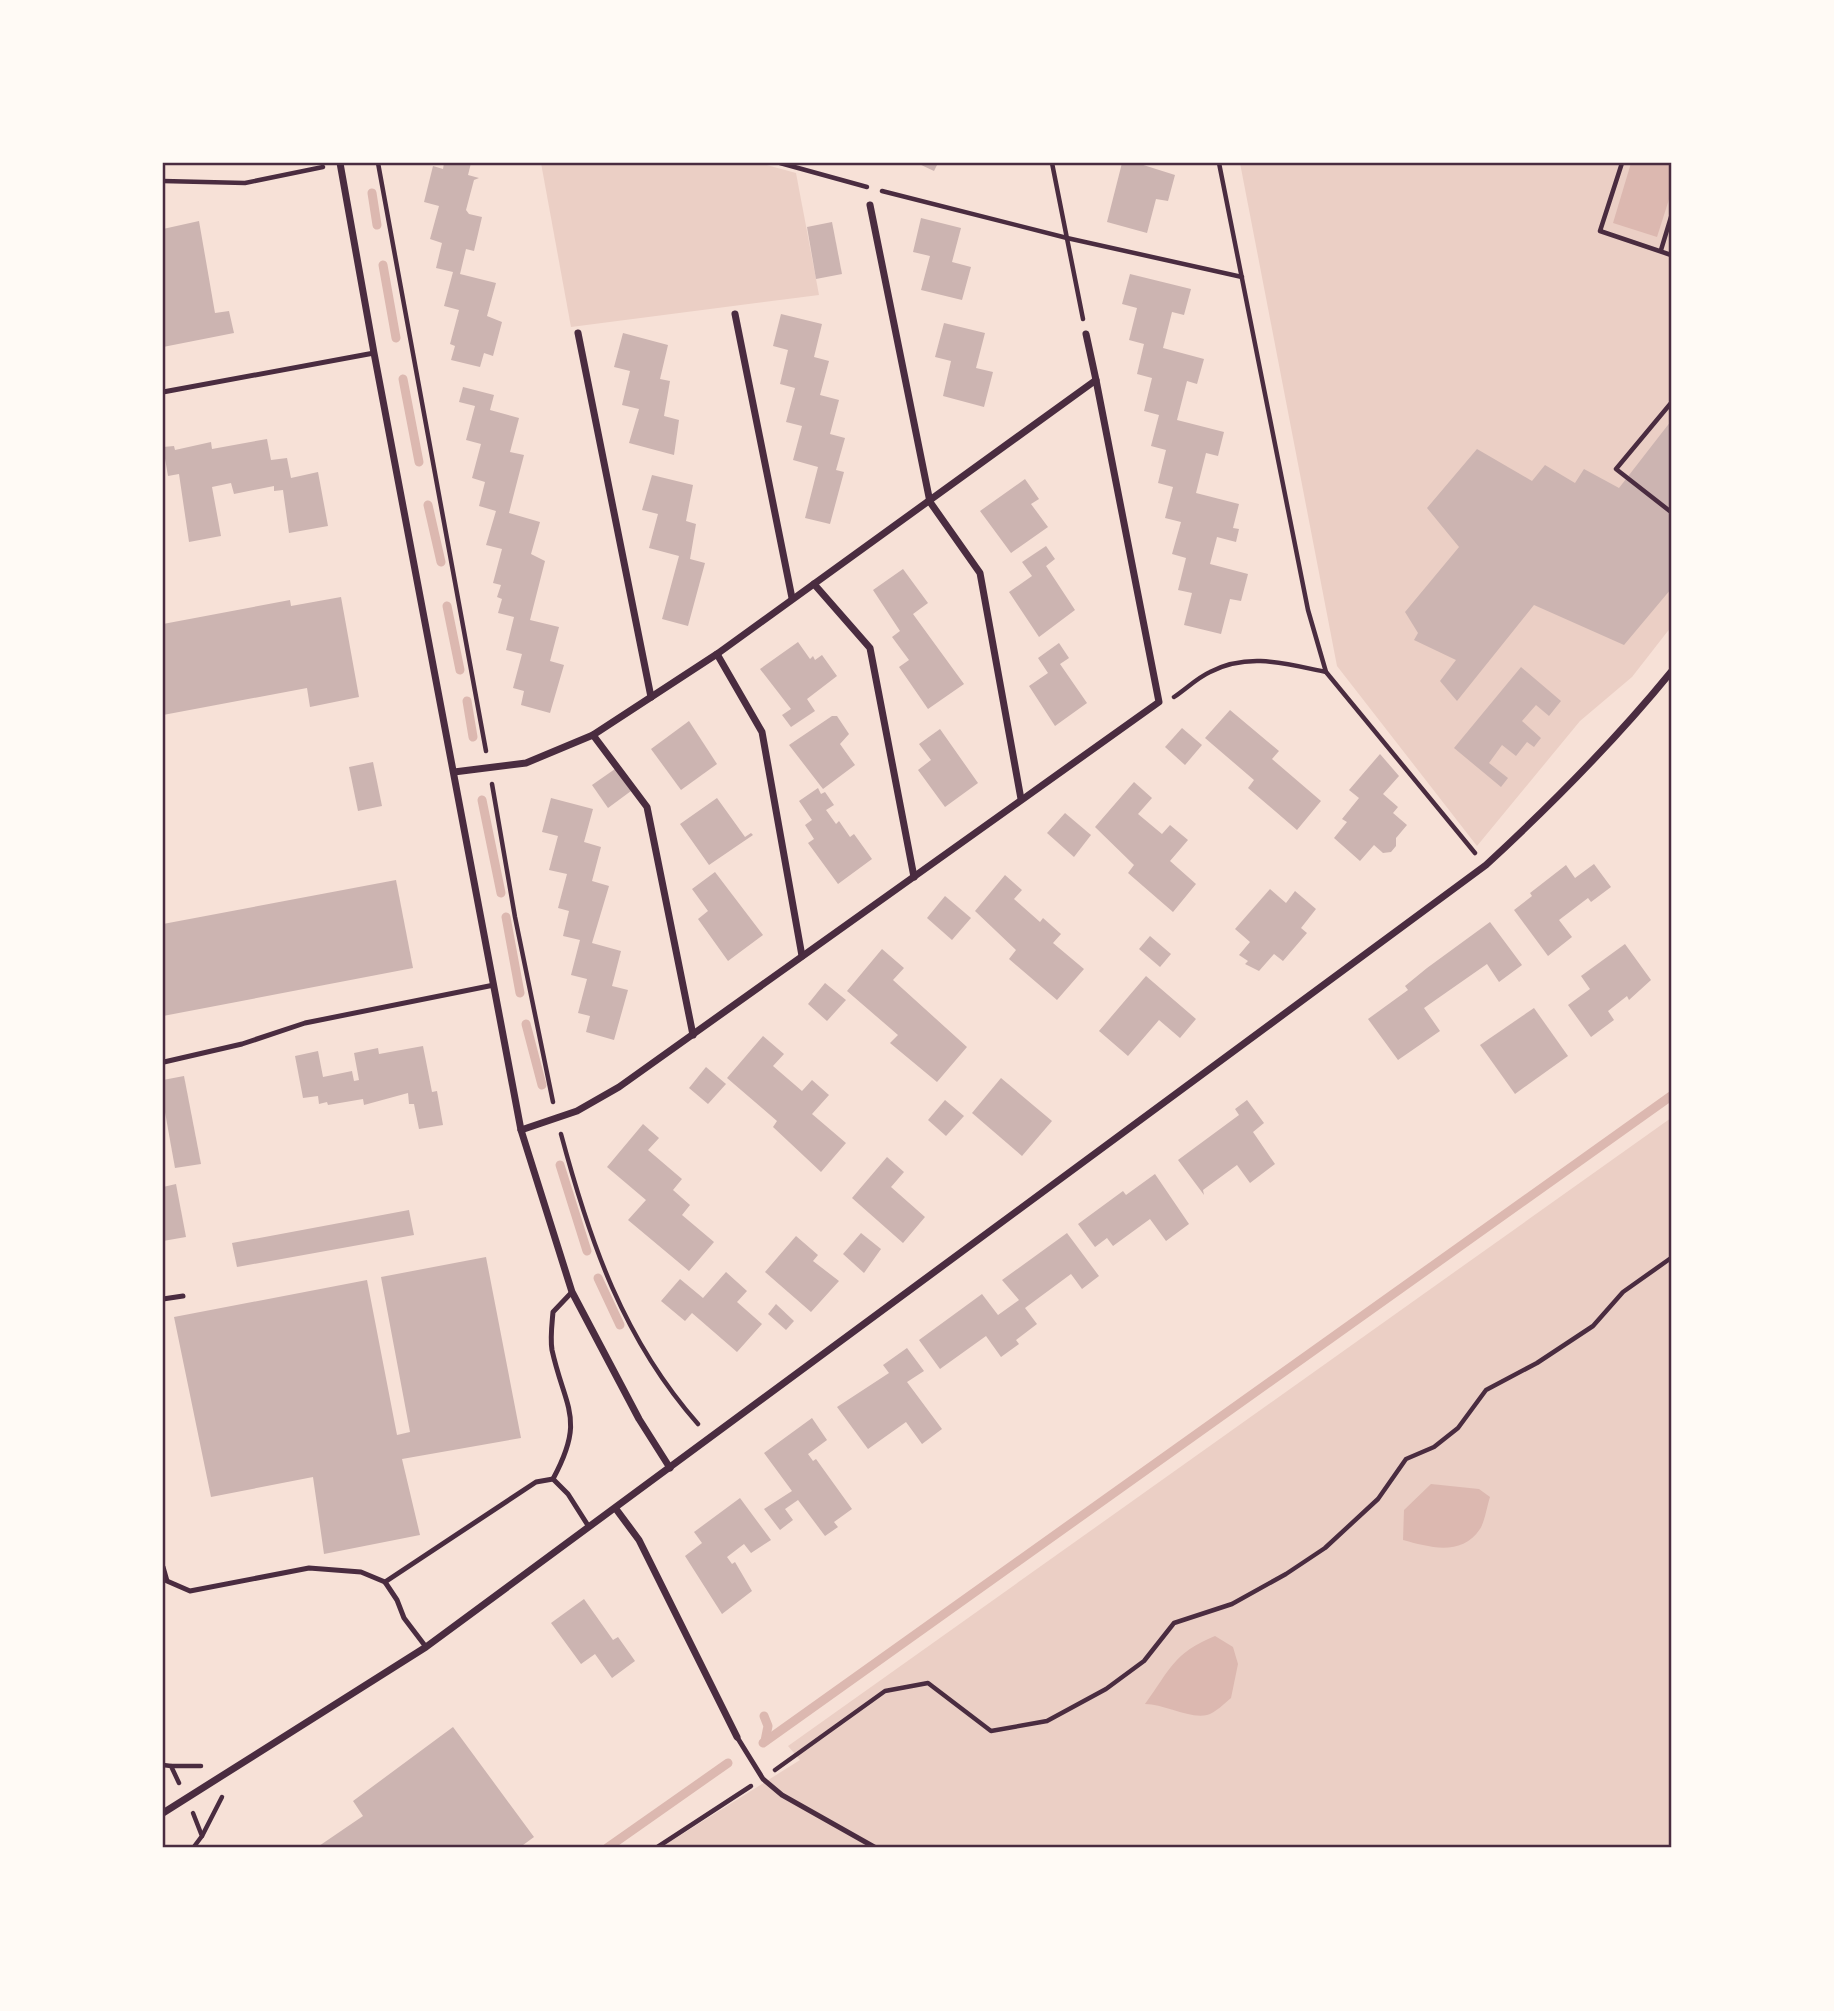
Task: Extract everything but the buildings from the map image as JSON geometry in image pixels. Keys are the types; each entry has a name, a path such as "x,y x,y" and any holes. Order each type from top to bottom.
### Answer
{"street":[{"path":"341,163 373,353 521,1129 572,1292 639,1419 670,1468"},
{"path":"870,205 930,502 980,573 1021,799"},
{"path":"735,314 792,598"},
{"path":"578,333 651,697"},
{"path":"521,1129 577,1111 619,1087 1159,702 1086,334"},
{"path":"454,772 526,763 593,735 716,654 1096,380"},
{"path":"814,583 870,648 914,877"},
{"path":"716,654 762,732 802,956"},
{"path":"163,1813 426,1647 1486,865 1561,796 1630,722 1671,672"},
{"path":"593,735 647,807 693,1035"},
{"path":"616,1508 639,1540 737,1737"}],"lane":[{"path":"163,392 373,353"},
{"path":"164,1062 242,1044 305,1023 494,985"},
{"path":"553,1479 567,1453 572,1413 551,1347 553,1312 572,1292"},
{"path":"163,1299 183,1296"},
{"path":"553,1479 568,1494 589,1528"},
{"path":"385,1582 536,1482 553,1479"},
{"path":"163,1567 167,1581 190,1591 309,1568 360,1572 385,1582 397,1600 404,1618 426,1647"},
{"path":"737,1737 763,1779 782,1795 876,1848"}],"path":[{"path":"163,181 245,183 341,163"},
{"path":"377,163 515,917 557,1118 581,1209 618,1300 664,1386 710,1437"},
{"path":"780,163 1067,238 1242,277"},
{"path":"1052,163 1086,334"},
{"path":"1219,163 1308,610 1326,672 1486,865"},
{"path":"1622,163 1600,231 1671,255"},
{"path":"1661,250 1671,217"},
{"path":"1671,403 1616,469 1671,512"},
{"path":"1159,702 1175,696 1209,672 1240,660 1267,660 1326,672"},
{"path":"656,1848 763,1779 885,1691 928,1683 991,1731 1047,1721 1106,1689 1144,1661 1174,1623 1232,1604 1286,1574 1325,1548 1378,1499 1406,1458 1434,1447 1458,1428 1486,1390 1537,1363 1593,1326 1623,1292 1671,1258"},
{"path":"163,1765 171,1766 202,1836 192,1848"}],"shaded area":[{"path":"541,163 759,163 796,173 819,295 571,327"},
{"path":"1240,163 1671,163 1671,627 1632,677 1580,721 1477,846 1337,666"},
{"path":"1631,163 1671,163 1671,193 1657,237 1613,223"},
{"path":"1671,1118 1671,1848 660,1848 800,1760 788,1746"},
{"path":"1431,1484 1479,1489 1490,1497 1480,1529 1464,1544 1444,1548 1403,1540 1404,1510"},
{"path":"1215,1636 1233,1647 1238,1664 1231,1698 1213,1712 1200,1716 1145,1704 1181,1656"}],"waterway":[{"path":"372,193 377,225"},
{"path":"383,265 396,338"},
{"path":"403,379 419,462"},
{"path":"428,505 441,562"},
{"path":"447,606 460,670"},
{"path":"467,701 473,737"},
{"path":"482,800 501,893"},
{"path":"506,917 520,993"},
{"path":"526,1024 542,1085"},
{"path":"763,1743 1671,1096"},
{"path":"560,1165 587,1251"},
{"path":"598,1278 620,1325"},
{"path":"764,1716 768,1726 765,1741"},
{"path":"607,1848 728,1763"}]}
